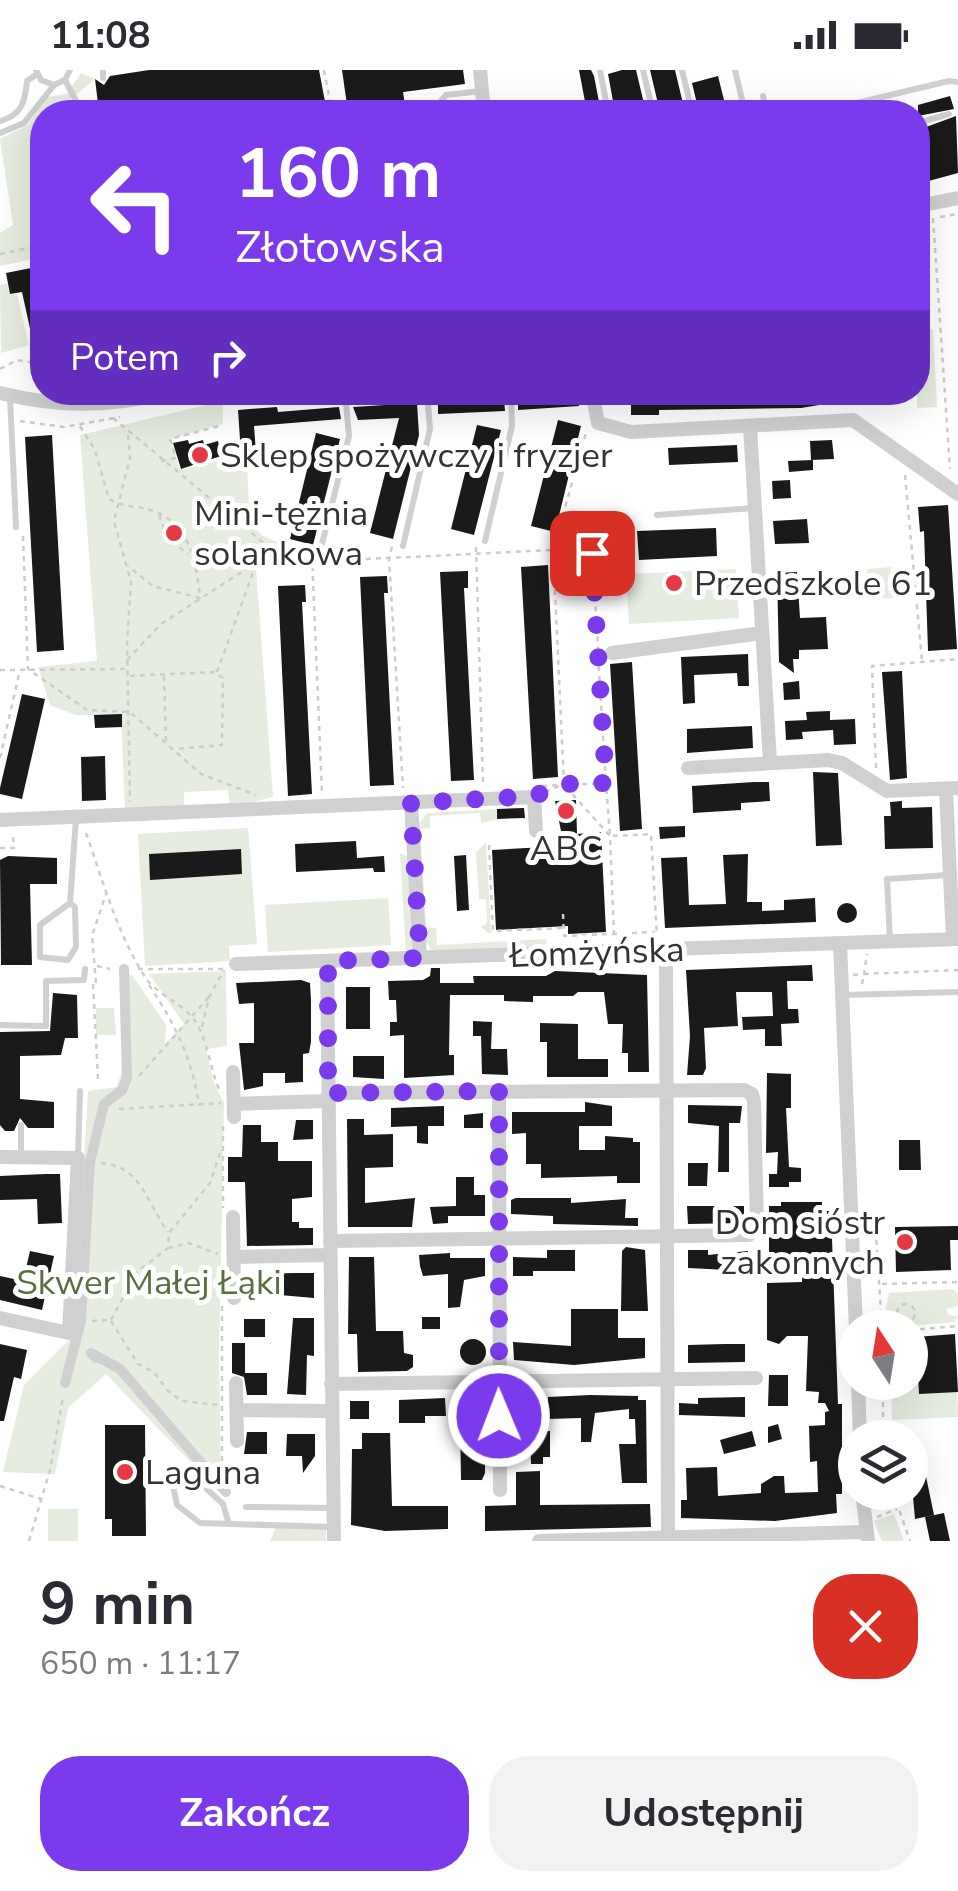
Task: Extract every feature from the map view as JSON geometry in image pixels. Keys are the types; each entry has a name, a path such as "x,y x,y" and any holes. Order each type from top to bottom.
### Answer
{"street":[{"path":"480,70 483,100"},
{"path":"930,207 958,198"},
{"path":"5,394 30,397"},
{"path":"593,405 594,417 609,428 631,432 852,420 954,488"},
{"path":"750,426 770,762"},
{"path":"612,653 762,633"},
{"path":"688,768 828,760 887,791 952,788 949,875 955,939"},
{"path":"6,824 80,823 130,812 533,792 536,830"},
{"path":"407,799 420,958"},
{"name":"Łomżyńska","path":"236,964 662,945 955,939"},
{"path":"840,944 855,1310"},
{"path":"662,945 668,1538"},
{"path":"328,961 334,1534"},
{"path":"0,1318 69,1333 88,1161 104,1104 122,1090 128,1078 124,969"},
{"path":"228,1251 330,1248 498,1235 749,1234 757,1225 752,1094 744,1090 499,1091 328,1097 231,1108 233,1072"},
{"path":"499,1091 500,1490"},
{"path":"0,1158 88,1161"},
{"path":"66,1383 87,1350 88,1161"},
{"path":"228,1217 228,1296"},
{"path":"87,1350 120,1369 226,1492"},
{"path":"331,1384 756,1378"},
{"path":"236,1382 237,1441"},
{"path":"237,1410 332,1411"},
{"path":"539,1541 868,1531"}],"lane":[{"path":"42,100 54,85 65,80 70,70"},
{"path":"600,70 606,100"},
{"path":"643,70 649,100"},
{"path":"682,70 689,100"},
{"path":"735,70 742,100"},
{"path":"0,121 20,110 25,103 27,82 37,72 54,85"},
{"path":"65,80 76,100"},
{"path":"868,100 949,80 958,82"},
{"path":"442,100 446,96 482,91"},
{"path":"763,96 764,100"},
{"path":"930,120 949,114"},
{"path":"0,133 24,122 30,115"},
{"path":"5,394 11,419 16,527"},
{"path":"320,552 349,436 346,405"},
{"path":"403,546 430,430 429,405"},
{"path":"482,539 512,426 511,405"},
{"path":"658,515 755,508"},
{"path":"70,903 75,907 74,953 68,960 40,957 40,925 70,903 80,823"},
{"path":"890,942 888,879 949,875"},
{"path":"0,1025 46,1026 46,982 84,980 86,969"},
{"path":"842,995 958,992"},
{"path":"80,1091 88,1161"},
{"path":"21,1126 21,1158"},
{"path":"229,1524 223,1504 196,1479 173,1486 176,1505 200,1523 334,1534"},
{"path":"246,1507 334,1508"}],"path":[{"path":"324,70 330,100"},
{"path":"930,210 958,214"},
{"path":"0,254 30,248"},
{"path":"930,257 954,488"},
{"path":"0,369 17,360 30,362"},
{"path":"594,417 584,436 553,550 564,784 610,836"},
{"path":"113,418 160,462 289,564"},
{"path":"11,419 64,427"},
{"path":"160,462 176,458 170,439 223,425"},
{"path":"80,426 94,450 109,499 159,513 178,524 200,598"},
{"path":"128,435 128,470 115,503 116,540 132,582 128,660 130,812"},
{"path":"903,464 912,509 922,662"},
{"path":"159,513 168,538 190,555"},
{"path":"16,527 23,535 28,668"},
{"path":"482,539 474,554 483,790"},
{"path":"394,540 389,558 407,799"},
{"path":"316,544 310,562 323,800"},
{"path":"128,660 160,624 255,566 553,550 592,553 614,934"},
{"path":"125,560 153,586 200,598"},
{"path":"216,674 255,566"},
{"path":"876,785 872,666 958,659"},
{"path":"28,668 87,710 130,712 201,774 265,799"},
{"path":"0,758 20,669"},
{"path":"0,670 128,669"},
{"path":"164,674 166,744"},
{"path":"128,676 216,674 226,684 222,745 215,750 172,749"},
{"path":"533,792 564,784 606,783"},
{"path":"533,792 564,784"},
{"path":"80,823 140,968 178,1029 194,1074 199,1105"},
{"path":"0,848 14,848 6,824"},
{"path":"610,836 651,834 657,932 662,945"},
{"path":"489,845 494,931 564,928"},
{"path":"98,1079 97,966 92,936 106,892"},
{"path":"563,914 564,936 657,932"},
{"path":"860,994 869,942"},
{"path":"97,966 224,969 209,997 131,1085 133,1066"},
{"path":"841,976 958,970"},
{"path":"148,983 169,994 192,1017 231,1108 222,1148 204,1193 169,1233"},
{"path":"82,984 96,984"},
{"path":"201,1031 209,997"},
{"path":"122,1102 111,1109 199,1105 231,1108"},
{"path":"222,1148 228,1217"},
{"path":"88,1161 100,1150"},
{"path":"88,1161 97,1175"},
{"path":"88,1161 128,1171 169,1233 168,1248"},
{"path":"863,1224 876,1234 882,1310"},
{"path":"110,1320 137,1272 168,1248 189,1243 222,1256 228,1251"},
{"path":"880,1284 958,1282"},
{"path":"226,1492 220,1404 228,1296"},
{"path":"87,1350 85,1321 110,1320"},
{"path":"110,1320 138,1364 154,1372 182,1402 220,1404"},
{"path":"928,1328 958,1326"},
{"path":"29,1541 42,1499 66,1383"},
{"path":"0,1486 42,1499"},
{"path":"868,1531 896,1510"},
{"path":"900,1510 910,1541"}],"green space":[{"path":"81,73 95,79 69,100 45,100 67,94"},
{"path":"30,122 30,260 0,266 0,233 13,225 0,139"},
{"path":"7,283 10,295 17,294 29,345 1,353 0,285"},
{"path":"933,329 937,407 917,408 930,405"},
{"path":"206,405 223,405 223,424 171,439 180,470 225,459 247,466 249,505 255,527 272,540 310,551 307,567 256,569 273,797 230,808 228,790 184,792 184,810 125,808 121,715 76,715 50,705 38,667 97,661 80,435"},
{"path":"891,567 893,598 869,599 867,569"},
{"path":"736,569 739,618 629,624 626,574"},
{"path":"497,809 497,819 481,823 480,813 430,816 430,828 420,829 426,927 436,928 437,945 546,939 547,943 541,947 432,951 425,940 418,825 427,813"},
{"path":"248,828 257,944 229,946 230,961 145,966 138,834"},
{"path":"486,842 491,933 481,927 487,923 486,899 479,899 476,853"},
{"path":"400,853 409,857 414,945 406,953"},
{"path":"388,898 391,945 268,952 265,905"},
{"name":"Skwer Małej Łąki","path":"226,971 227,1046 206,1049 214,1083 224,1103 219,1355 221,1485 218,1483 218,1491 106,1374 68,1408 55,1474 3,1472 24,1385 74,1335 88,1091 117,1087 131,1038 120,976 132,975 166,1025 165,1044 184,1024 149,974"},
{"path":"96,1008 114,1008 116,1035 96,1035"},
{"path":"952,1289 958,1293 958,1306 947,1309 948,1315 958,1316 955,1322 928,1324 928,1310 885,1310 889,1293"},
{"path":"955,1334 958,1417 892,1420 891,1400 928,1400 928,1350"},
{"path":"48,1509 78,1509 78,1541 48,1541"},
{"path":"894,1514 904,1541 882,1541 874,1521"},
{"path":"277,1525 326,1527 326,1541 270,1541"}],"building":[{"path":"149,70 319,70 325,100 98,100 95,79 104,85 110,76"},
{"path":"342,70 463,70 465,84 403,92 404,100 346,100"},
{"path":"579,70 591,70 599,100 585,100"},
{"path":"636,70 643,100 613,100 608,74"},
{"path":"650,70 675,70 682,100 657,100"},
{"path":"718,76 724,100 696,100 692,83"},
{"path":"950,96 954,109 930,114 930,102"},
{"path":"956,116 958,173 930,181 930,126"},
{"path":"30,268 30,328 22,292 10,294 6,273"},
{"path":"417,405 419,435 393,539 370,533 399,418 358,420 353,407"},
{"path":"438,405 505,405 505,411 438,414"},
{"path":"518,405 579,406 518,410"},
{"path":"631,405 819,405 659,410 659,415 631,415"},
{"path":"277,407 278,412 339,407 341,419 254,426 256,453 241,454 238,410"},
{"path":"558,420 581,426 555,532 531,526"},
{"path":"477,425 501,430 474,535 451,529"},
{"path":"316,433 340,439 313,545 290,539"},
{"path":"52,435 64,650 37,652 25,437"},
{"name":"Sklep spożywczy i fryzjer","path":"188,440 189,444 203,440 204,445 218,441 221,456 181,469 173,443"},
{"path":"832,440 834,459 811,460 810,441"},
{"path":"737,445 738,462 669,465 668,448"},
{"path":"813,460 813,470 789,472 788,461"},
{"path":"790,480 791,498 773,499 772,481"},
{"path":"948,505 957,649 928,651 924,531 920,532 918,507"},
{"path":"807,519 809,543 775,544 773,521"},
{"path":"716,528 717,556 639,560 637,531"},
{"path":"548,565 558,777 533,779 521,567"},
{"path":"468,571 468,588 464,588 474,780 451,781 440,572"},
{"path":"797,572 800,618 826,617 828,649 799,650 799,659 793,659 794,673 779,662 777,573"},
{"path":"387,576 388,593 384,593 394,785 370,786 360,577"},
{"path":"305,585 306,602 302,602 312,794 288,796 278,586"},
{"path":"748,654 749,686 738,686 737,673 694,675 695,703 683,704 681,657"},
{"path":"632,662 642,829 620,831 610,664"},
{"path":"902,671 907,778 890,780 882,672"},
{"path":"799,681 800,699 784,700 783,683"},
{"path":"22,694 45,699 22,799 0,794 0,788"},
{"path":"830,711 830,720 855,719 856,744 834,745 833,730 802,732 803,739 786,740 785,721 807,720 806,712"},
{"path":"122,714 122,727 95,728 94,715"},
{"path":"752,726 753,748 687,753 687,729"},
{"path":"105,756 106,800 82,801 81,757"},
{"path":"813,772 838,773 842,845 816,846"},
{"path":"769,782 770,801 741,803 741,810 693,813 692,786"},
{"path":"576,800 577,834 601,832 606,932 568,934 568,926 496,930 492,850 564,846 555,801"},
{"path":"902,801 902,808 932,807 933,848 885,849 884,816 891,816 890,802"},
{"path":"524,808 525,818 497,819 497,809"},
{"path":"685,826 685,837 660,839 659,827"},
{"path":"356,841 357,858 384,856 385,872 374,872 373,868 296,872 295,844"},
{"path":"241,849 242,874 150,880 149,854"},
{"path":"748,854 747,902 762,902 762,911 784,910 784,900 815,898 816,922 665,928 661,858 687,857 689,905 726,904 723,855"},
{"path":"466,855 469,910 457,911 454,856"},
{"path":"8,856 57,858 57,884 30,884 32,965 1,965 0,860"},
{"path":"843,903 851,903 857,913 851,923 843,923 837,917 837,909"},
{"path":"812,965 813,981 787,981 788,1009 798,1009 799,1023 781,1024 782,1046 765,1046 765,1029 743,1030 742,1017 773,1016 772,992 736,992 738,1026 704,1028 706,1068 703,1075 687,1075 690,1036 686,970"},
{"path":"431,968 440,968 440,983 474,983 473,976 546,976 555,971 647,975 649,1072 628,1072 628,1053 622,1053 623,1024 608,1024 604,992 533,996 533,1002 504,1001 504,995 450,995 449,1055 454,1055 454,1075 404,1078 404,1035 390,1036 390,1022 397,1022 396,1000 389,1000 388,981 423,980 430,976"},
{"path":"236,983 310,983 311,1000 311,1042 309,1053 303,1054 303,1082 285,1083 285,1073 263,1073 263,1086 244,1090 239,1043 254,1043 254,1003 239,1004"},
{"path":"346,987 370,987 370,1029 346,1029"},
{"path":"53,993 77,995 78,1038 65,1038 61,1055 20,1056 20,1099 54,1102 54,1128 28,1128 20,1118 14,1131 5,1131 0,1125 0,1032 50,1031"},
{"path":"473,1021 492,1022 491,1049 507,1049 508,1075 482,1074 481,1036 473,1036"},
{"path":"540,1023 578,1024 578,1059 608,1059 608,1077 547,1077 547,1042 540,1042"},
{"path":"353,1056 384,1056 384,1079 353,1077"},
{"path":"767,1073 791,1074 791,1108 786,1108 789,1167 801,1168 801,1182 789,1182 789,1187 769,1187 769,1174 777,1174 778,1152 766,1153"},
{"path":"585,1102 612,1106 612,1126 579,1126 579,1150 605,1150 605,1136 633,1138 633,1142 640,1142 640,1183 617,1183 617,1176 541,1178 541,1164 526,1164 526,1133 512,1134 512,1112 585,1112"},
{"path":"688,1105 742,1106 740,1123 729,1123 729,1172 718,1172 719,1126 688,1123"},
{"path":"444,1106 444,1126 428,1126 428,1144 417,1143 417,1126 391,1127 391,1108"},
{"path":"483,1113 483,1128 464,1128 464,1115"},
{"path":"347,1119 364,1119 364,1135 393,1134 393,1167 365,1168 365,1203 415,1198 412,1227 348,1227"},
{"path":"296,1120 313,1120 313,1139 293,1140"},
{"path":"243,1125 261,1125 261,1142 278,1142 278,1161 312,1161 312,1197 292,1199 292,1222 299,1222 299,1228 313,1228 313,1245 247,1246 245,1182 228,1182 228,1157 242,1157"},
{"path":"899,1140 920,1140 921,1170 899,1170"},
{"path":"688,1163 708,1163 707,1186 688,1186"},
{"path":"60,1174 62,1223 38,1224 37,1199 0,1200 0,1176"},
{"path":"456,1177 474,1177 474,1195 485,1195 485,1216 448,1216 448,1223 433,1224 430,1207 456,1206"},
{"path":"516,1198 571,1198 571,1203 626,1199 625,1218 638,1218 638,1226 553,1224 553,1216 511,1214 511,1200"},
{"path":"781,1202 822,1202 822,1211 831,1211 838,1404 842,1404 842,1420 838,1420 837,1513 775,1521 681,1518 681,1500 687,1500 686,1468 717,1467 718,1496 761,1493 761,1484 774,1476 784,1476 785,1493 818,1492 817,1461 810,1462 809,1426 825,1425 825,1412 829,1411 825,1403 818,1403 819,1392 806,1391 808,1336 787,1336 779,1344 767,1340 767,1283 802,1282 803,1260 774,1260 774,1252 769,1252 769,1206 781,1206"},
{"path":"687,1206 744,1206 744,1223 688,1224"},
{"path":"958,1226 958,1240 950,1240 951,1270 896,1272 895,1227"},
{"path":"626,1247 645,1250 648,1311 621,1311 622,1251"},
{"path":"547,1250 575,1250 575,1271 533,1271 533,1276 513,1276 513,1257 547,1258"},
{"path":"688,1250 708,1250 708,1255 748,1251 747,1271 688,1268"},
{"path":"30,1251 54,1256 42,1310 0,1300 0,1276 23,1281"},
{"path":"450,1253 450,1258 485,1258 485,1276 464,1280 460,1307 448,1308 448,1274 423,1276 419,1255"},
{"path":"349,1257 374,1257 376,1331 403,1331 404,1353 413,1355 413,1367 407,1371 358,1372 357,1334 348,1334"},
{"path":"314,1273 314,1298 245,1292 244,1274"},
{"path":"571,1309 618,1309 618,1338 645,1338 645,1358 574,1365 514,1360 513,1342 571,1346"},
{"path":"422,1317 440,1317 440,1329 422,1329"},
{"path":"293,1318 314,1318 314,1356 307,1355 306,1395 287,1394"},
{"path":"244,1319 265,1319 265,1337 244,1337"},
{"path":"955,1334 958,1392 928,1394 928,1336"},
{"path":"473,1339 482,1343 486,1352 482,1361 473,1365 464,1361 460,1352 464,1343"},
{"path":"232,1343 245,1343 245,1373 267,1373 267,1395 247,1395 244,1377 232,1373"},
{"path":"0,1344 27,1350 21,1379 14,1377 4,1421 0,1421"},
{"path":"745,1344 745,1362 688,1363 688,1345"},
{"path":"769,1375 788,1375 788,1406 768,1406"},
{"path":"638,1396 638,1400 646,1400 647,1483 622,1483 619,1444 636,1444 635,1419 629,1419 629,1409 595,1413 591,1442 581,1442 581,1418 548,1419 548,1397"},
{"path":"745,1397 745,1417 679,1415 679,1403 698,1404 698,1398"},
{"path":"445,1398 446,1416 425,1416 425,1423 399,1423 399,1400"},
{"path":"350,1401 369,1401 369,1419 350,1419"},
{"path":"467,1402 487,1403 487,1420 478,1420 478,1452 485,1459 485,1473 482,1480 461,1480 460,1419 468,1419"},
{"path":"778,1424 782,1439 768,1443 768,1427"},
{"name":"Laguna","path":"105,1425 145,1425 146,1536 112,1536 112,1519 105,1519"},
{"path":"530,1431 550,1431 550,1457 543,1457 543,1464 531,1464"},
{"path":"752,1431 756,1446 724,1454 720,1440"},
{"path":"247,1432 267,1432 267,1454 244,1454"},
{"path":"362,1433 390,1433 392,1506 448,1506 448,1529 385,1531 351,1525 352,1449 362,1449"},
{"path":"287,1434 315,1434 315,1456 303,1473 302,1456 286,1456"},
{"path":"540,1471 540,1505 650,1504 651,1527 485,1531 485,1506 516,1505 516,1472"},
{"path":"928,1486 934,1515 915,1519 914,1510 928,1510"},
{"path":"944,1513 950,1541 930,1541 925,1517"}],"place":[{"name":"Sklep spożywczy i fryzjer","path":"200,455"},
{"name":"Mini-tężnia solankowa","path":"174,533"},
{"name":"Przedszkole 61","path":"674,583"},
{"name":"ABC","path":"566,811"},
{"name":"Dom sióstr zakonnych","path":"905,1242"},
{"name":"Laguna","path":"125,1472"}],"route":[{"path":"499,1416 499,1091 328,1093 328,961 420,958 411,803 534,796 564,784 606,783 592,553"}]}
